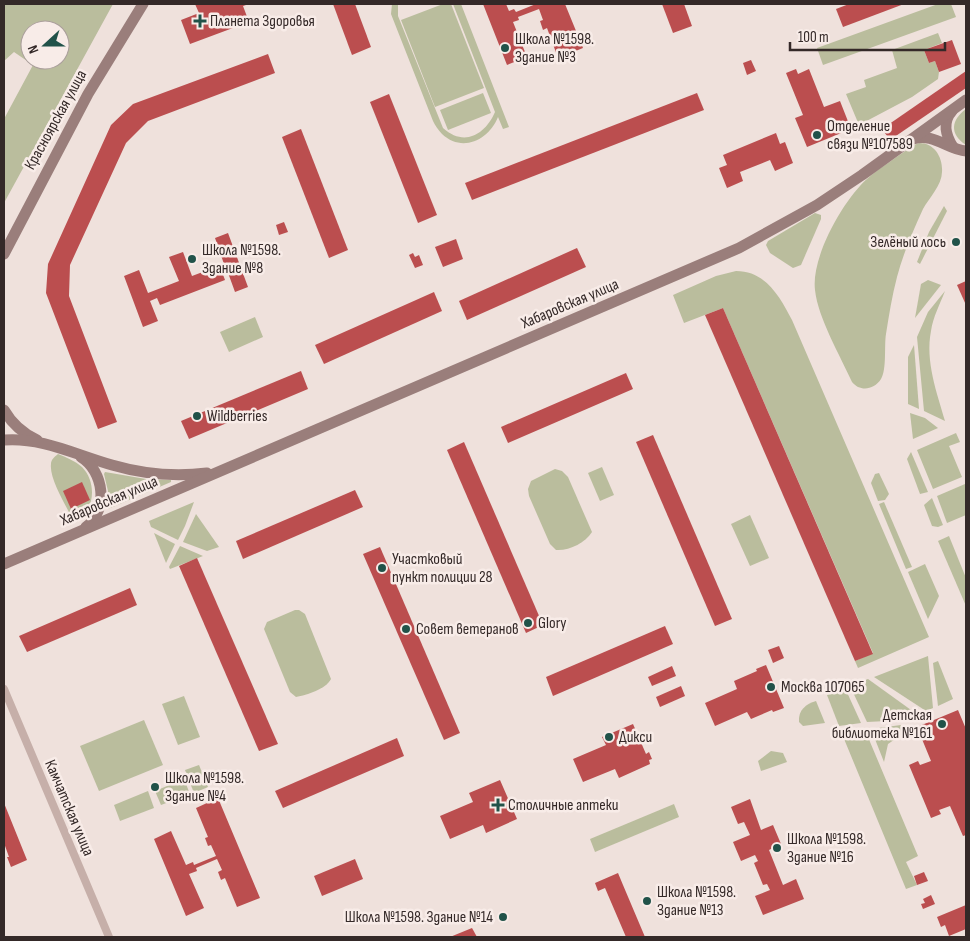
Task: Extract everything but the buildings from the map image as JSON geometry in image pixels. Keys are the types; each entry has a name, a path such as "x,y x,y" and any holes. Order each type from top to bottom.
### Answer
{"main road":[{"name":"Красноярская улица","path":"4,254 88,94 143,4"},
{"name":"Хабаровская улица","path":"4,564 739,248 817,205 966,100"},
{"path":"953,147 948,140 946,121 955,108"},
{"path":"909,140 926,137 960,151 966,151"},
{"path":"4,410 19,430 45,443"},
{"name":"Хабаровская улица","path":"4,440 26,440 45,443 130,470 163,474 206,474 227,469"},
{"path":"76,453 91,465 97,475 101,493 100,506 96,516 89,525 79,531"}],"street":[{"name":"Камчатская улица","path":"4,689 109,937"}],"green space":[{"path":"4,4 113,4 4,203 4,119 30,70 70,70 70,20 20,20 20,56 14,52 4,61"},
{"path":"392,4 398,4 398,16 443,128 451,134 466,137 473,136 486,127 495,112 453,4 461,4 509,127 503,129 498,117 494,125 482,137 466,143 450,140 442,134 433,121 391,14"},
{"path":"443,4 451,4 484,88 435,107 401,20"},
{"path":"938,4 951,4 956,17 823,65 817,48"},
{"path":"938,33 942,43 924,50 929,63 935,61 939,72 938,79 912,97 859,125 846,94 866,87 864,80 897,68 892,50"},
{"path":"483,93 491,113 448,130 440,110"},
{"path":"966,109 966,145 957,136 954,127 957,118"},
{"path":"919,143 934,148 937,152 942,167 941,177 938,187 923,209 899,268 886,334 883,375 875,386 863,388 852,382 820,312 815,290 818,262 823,246 839,214 858,188 879,169"},
{"path":"944,206 947,211 920,264 917,262 929,232"},
{"path":"815,213 821,215 821,219 801,265 793,268 770,253 766,245 768,241"},
{"path":"736,271 747,272 764,280 777,294 792,320 929,637 858,668 855,661 873,653 723,308 684,323 673,295 716,276"},
{"path":"928,280 941,285 915,318 921,284"},
{"path":"945,291 932,326 930,354 935,388 945,421 924,411 917,337 928,312"},
{"path":"255,317 263,337 229,352 220,332"},
{"path":"914,345 919,409 908,404 908,357"},
{"path":"910,413 925,418 938,428 913,439"},
{"path":"956,433 960,442 949,446 962,477 933,489 917,450"},
{"path":"911,452 928,492 920,494 907,459"},
{"path":"58,454 82,467 90,480 92,496 90,503 83,517 77,522 73,520 59,493 51,470 51,463"},
{"path":"602,467 614,495 600,501 588,473"},
{"path":"555,469 562,471 568,477 592,532 581,543 561,550 556,550 550,544 529,496 528,489 531,481"},
{"path":"105,472 146,479 171,480 171,482 108,509 106,507 108,491"},
{"path":"879,473 889,494 885,500 878,501 871,483 875,474"},
{"path":"965,484 966,515 947,523 937,496"},
{"path":"932,498 943,525 938,527 932,526 924,505"},
{"path":"194,502 178,540 151,527 149,521"},
{"path":"884,502 912,567 906,569 879,504"},
{"path":"196,514 219,547 207,551 183,542"},
{"path":"750,515 769,558 750,566 731,524"},
{"path":"154,533 175,544 166,563"},
{"path":"949,536 966,578 966,606 938,541"},
{"path":"180,546 203,556 170,569 169,567"},
{"path":"925,564 939,596 928,619 908,572"},
{"path":"295,610 305,614 331,679 321,689 296,697 290,692 264,629 267,622"},
{"path":"928,656 933,708 926,711 874,677"},
{"path":"938,661 953,699 938,706 933,663"},
{"path":"868,679 918,715 906,720 867,722 850,686"},
{"path":"845,688 861,723 839,726 827,695"},
{"path":"184,696 200,737 178,745 162,704"},
{"path":"816,701 825,723 803,726 799,722 801,711"},
{"path":"144,720 163,765 99,791 80,746"},
{"path":"901,725 904,733 888,744 884,762 871,729"},
{"path":"865,730 918,856 906,862 917,885 906,889 842,734"},
{"path":"771,751 783,753 787,762 761,771 758,761"},
{"path":"199,765 208,787 194,793 185,770"},
{"path":"184,779 190,794 161,805 155,791"},
{"path":"148,791 154,808 120,821 114,805"},
{"path":"674,804 679,817 595,852 590,839"}],"place":[{"name":"Планета Здоровья","path":"200,21"},
{"name":"Школа №1598. Здание №3","path":"505,48"},
{"name":"Отделение связи №107589","path":"817,135"},
{"name":"Зелёный лось","path":"956,242"},
{"name":"Школа №1598. Здание №8","path":"192,259"},
{"name":"Wildberries","path":"197,416"},
{"name":"Участковый пункт полиции 28","path":"382,568"},
{"name":"Glory","path":"528,623"},
{"name":"Совет ветеранов","path":"406,629"},
{"name":"Москва 107065","path":"771,687"},
{"name":"Детская библиотека №161","path":"942,724"},
{"name":"Дикси","path":"609,737"},
{"name":"Школа №1598. Здание №4","path":"155,787"},
{"name":"Столичные аптеки","path":"498,805"},
{"name":"Школа №1598. Здание №16","path":"777,848"},
{"name":"Школа №1598. Здание №13","path":"647,901"},
{"name":"Школа №1598. Здание №14","path":"503,917"}]}
